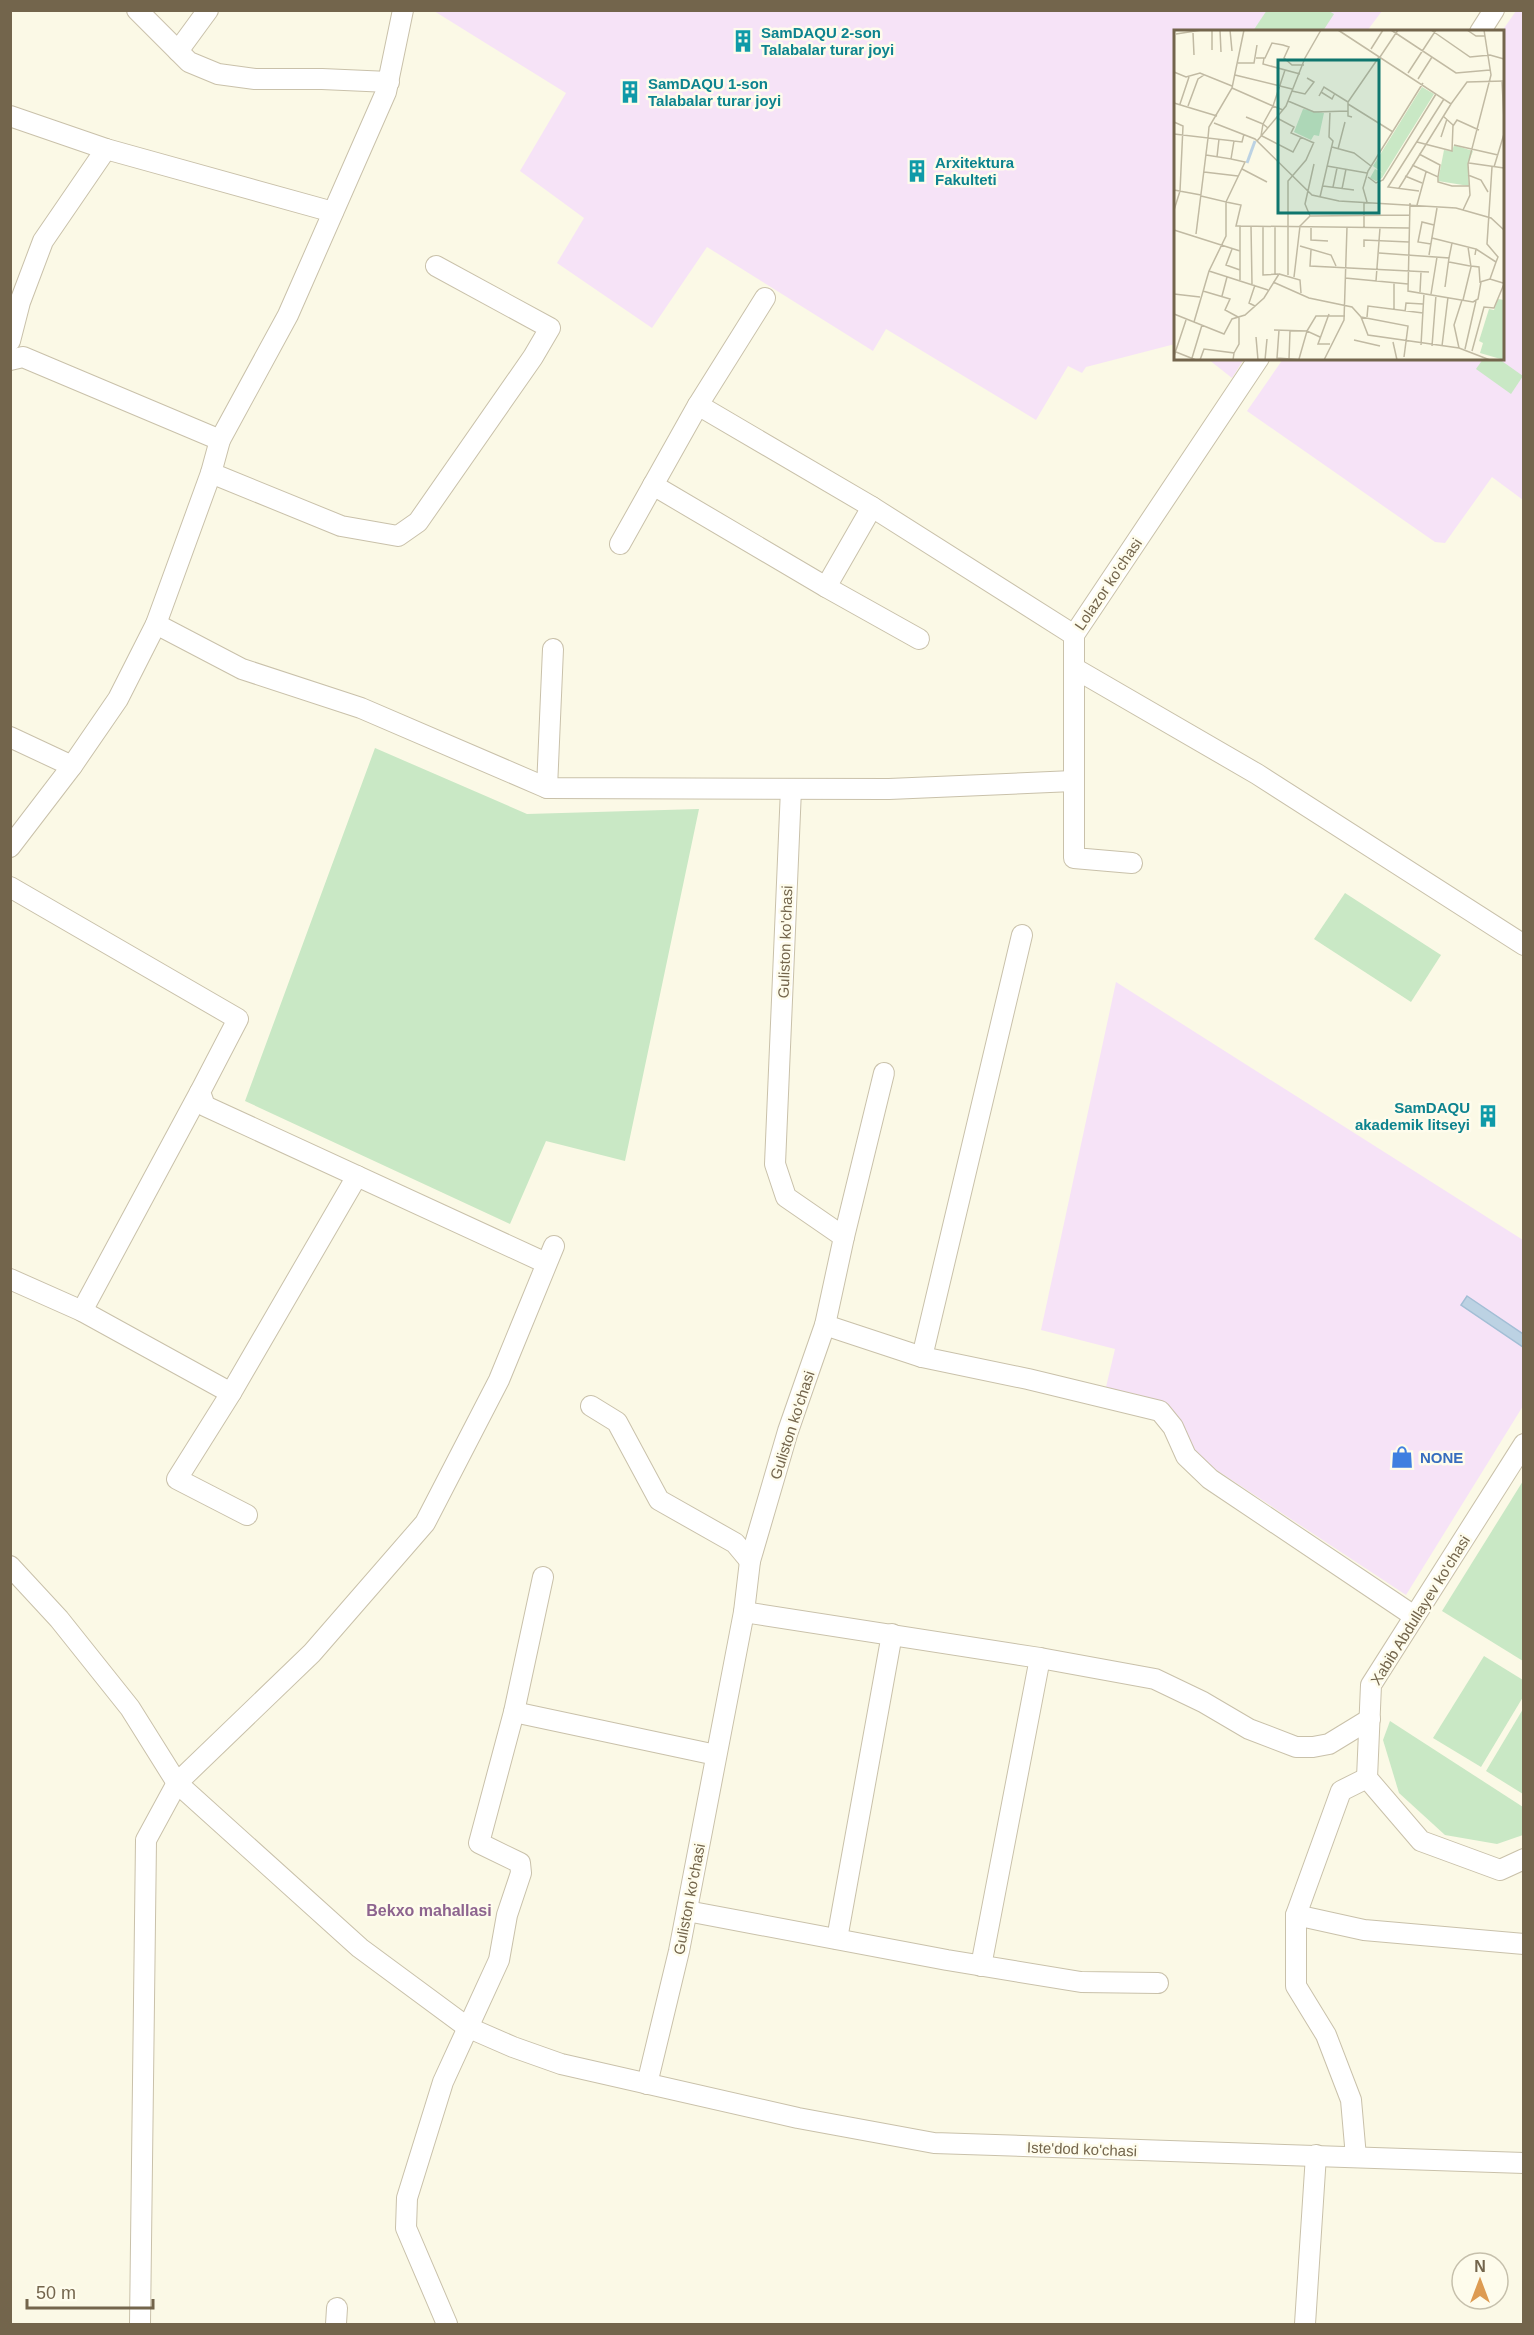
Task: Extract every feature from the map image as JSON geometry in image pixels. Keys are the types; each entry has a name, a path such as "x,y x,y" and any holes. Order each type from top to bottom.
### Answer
{"street":[{"path":"137,10 189,62 218,74 255,79 389,82"},
{"path":"178,51 208,10"},
{"path":"10,847 72,766 118,699 156,624 211,473 220,440 288,315 389,82 403,10"},
{"path":"1481,30 1494,10"},
{"path":"10,116 106,149 333,212"},
{"path":"10,341 20,302 43,241 106,149"},
{"path":"211,473 341,526 398,536 418,522 533,357 550,328 436,267"},
{"path":"620,544 698,405 765,298"},
{"path":"10,360 23,357 220,440"},
{"name":"Lolazor ko'chasi","path":"1131,863 1074,858 1074,635 1258,360"},
{"path":"698,405 872,507 1074,635"},
{"path":"653,485 919,639"},
{"path":"826,587 872,507"},
{"path":"156,624 242,669 361,708 547,788 889,789 1073,781"},
{"path":"547,788 553,649"},
{"path":"1074,668 1257,774 1524,945"},
{"path":"10,737 72,766"},
{"name":"Guliston ko'chasi","path":"647,2084 687,1911 744,1612 750,1561 788,1431 825,1325 844,1237 786,1197 775,1164 791,789"},
{"path":"10,887 238,1019 82,1311"},
{"path":"922,1357 1022,935"},
{"path":"844,1237 884,1074"},
{"path":"140,2325 147,1840 177,1783 312,1653 425,1523 499,1380 550,1255 357,1176 205,1106 200,1092"},
{"path":"247,1515 177,1479 231,1393 357,1176"},
{"path":"10,1279 82,1311 231,1393"},
{"path":"825,1325 922,1357 1028,1378 1160,1411 1173,1427 1186,1456 1210,1479 1414,1616"},
{"path":"591,1406 617,1422 659,1500 735,1543 750,1561"},
{"name":"Xabib Abdullayev ko'chasi","path":"1366,1778 1371,1685 1524,1444"},
{"name":"Iste'dod ko'chasi","path":"10,1566 58,1619 130,1708 177,1783 360,1948 467,2027 561,2064 798,2118 934,2143 1524,2163"},
{"path":"447,2325 406,2228 407,2198 443,2082 499,1960 507,1915 521,1873 520,1863 479,1843 513,1712 543,1577"},
{"path":"744,1612 1040,1658 1155,1679 1203,1702 1249,1729 1296,1747 1329,1744 1370,1719"},
{"path":"837,1939 892,1634"},
{"path":"981,1966 1040,1658"},
{"path":"513,1712 716,1755"},
{"path":"1356,2157 1351,2100 1326,2035 1296,1986 1296,1915 1341,1791 1366,1778 1421,1841 1500,1870 1524,1859"},
{"path":"687,1911 981,1966 1081,1982 1158,1983"},
{"path":"1296,1915 1364,1930 1524,1944"},
{"path":"1305,2325 1316,2155"}],"shaded area":[{"path":"434,11 1382,11 1368,30 1174,30 1174,344 1086,367 1082,373 1068,366 1036,420 886,329 873,351 707,247 652,328 557,263 584,218 520,171 566,93"},
{"path":"1516,11 1523,11 1523,500 1492,477 1445,543 1435,542 1247,411 1282,360 1504,360 1503,30"},
{"path":"1209,360 1243,360 1232,378"},
{"path":"1116,982 1523,1240 1523,1406 1406,1595 1215,1469 1193,1449 1167,1404 1106,1387 1115,1349 1041,1330"}],"green space":[{"path":"1267,10 1329,11 1334,14 1324,30 1254,30"},
{"path":"1482,360 1500,360 1523,376 1511,394 1476,369"},
{"path":"375,748 527,814 699,809 625,1161 546,1141 510,1224 245,1101"},
{"path":"1345,893 1441,955 1411,1002 1314,939"},
{"path":"1523,1481 1523,1661 1442,1611"},
{"path":"1484,1656 1523,1680 1523,1697 1481,1767 1433,1738"},
{"path":"1523,1709 1523,1794 1486,1771"},
{"path":"1390,1721 1523,1807 1523,1835 1497,1844 1445,1835 1399,1793 1383,1740"}],"water":[{"path":"1467,1296 1523,1334 1523,1347 1461,1305"}],"place":[{"name":"SamDAQU 2-son Talabalar turar joyi","path":"743,41"},
{"name":"SamDAQU 1-son Talabalar turar joyi","path":"630,92"},
{"name":"Arxitektura Fakulteti","path":"917,171"},
{"name":"SamDAQU akademik litseyi","path":"1488,1116"},
{"name":"NONE","path":"1402,1457"}],"district":[{"name":"Bekxo mahallasi","path":"429,1910"}]}
